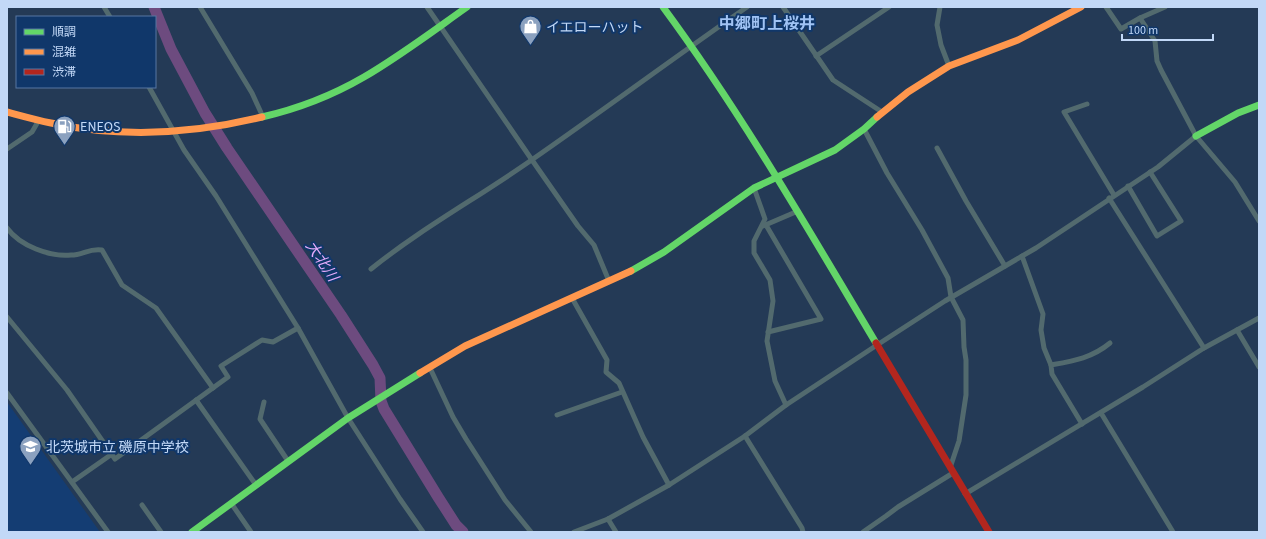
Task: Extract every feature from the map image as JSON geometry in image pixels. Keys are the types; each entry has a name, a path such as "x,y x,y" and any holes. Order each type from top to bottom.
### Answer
{"street":[{"path":"104,7 109,16"},
{"path":"200,7 252,93 261,117"},
{"path":"427,7 578,226 594,245 609,281"},
{"path":"7,112 39,120 102,131 175,132 210,129 261,117 319,98 361,78 467,7"},
{"path":"663,7 692,45 777,177 988,532"},
{"path":"371,269 396,249 532,160 747,7"},
{"path":"783,7 833,80 882,112"},
{"path":"816,56 889,7"},
{"path":"940,7 937,25 941,45 949,66"},
{"path":"192,532 350,416 465,346 639,267 664,252 754,188 835,150 908,92 949,66 1018,40 1081,7"},
{"path":"1106,7 1121,29 1140,18 1165,7"},
{"path":"1140,18 1155,41 1157,61 1196,136 1235,182 1258,219"},
{"path":"150,88 184,150 216,196 298,328 400,499 423,532"},
{"path":"1087,104 1064,112 1112,197 1204,348"},
{"path":"574,532 608,519 669,485 745,436 786,405 877,345 951,297 1022,256 1150,172 1196,136 1238,113 1259,105"},
{"path":"7,149 32,132 39,120"},
{"path":"862,532 952,471 959,441 966,396 966,360 963,320 951,297 948,278 922,230 887,173 864,128"},
{"path":"938,148 966,201 1004,266"},
{"path":"1128,186 1157,236 1181,221 1150,172"},
{"path":"754,188 765,219 754,241 754,253 770,280 773,301 767,341 774,381 786,405"},
{"path":"760,227 798,212"},
{"path":"766,225 821,319 768,332"},
{"path":"7,228 11,234 35,249 52,254 72,256 94,249 102,250 122,285 156,308 214,388"},
{"path":"1022,256 1043,314 1041,330 1044,348 1051,365 1052,374 1082,424"},
{"path":"572,298 607,360 606,372 619,383 643,437 669,485"},
{"path":"7,317 67,390 115,459 228,377 221,366 262,340 273,342 298,328"},
{"path":"965,494 1082,424 1204,348 1259,318"},
{"path":"1237,330 1259,367"},
{"path":"1051,365 1082,359 1101,350 1110,343"},
{"path":"427,370 466,440 505,500 531,532"},
{"path":"557,415 622,392"},
{"path":"7,393 108,532"},
{"path":"196,400 256,485"},
{"path":"264,402 260,419 288,461"},
{"path":"1100,413 1173,532"},
{"path":"745,436 802,528 803,532"},
{"path":"72,482 112,454"},
{"path":"231,503 251,532"},
{"path":"142,505 161,532"},
{"path":"608,519 616,532"}],"shaded area":[{"name":"北茨城市立 磯原中学校","path":"7,402 100,532 7,532"}],"waterway":[{"name":"大北川","path":"154,7 171,49 205,113 373,365 380,378 381,401 384,409 438,497 456,525 463,532"}],"traffic: fast":[{"path":"262,117 314,101 352,84 403,52 467,7"},
{"path":"663,7 692,47 774,172 876,343"},
{"path":"1196,136 1238,113 1259,105"},
{"path":"631,271 664,252 754,188 835,150 864,129 877,117"},
{"path":"192,532 348,418 420,373"}],"traffic: slow":[{"path":"877,117 908,92 949,66 1018,40 1081,7"},
{"path":"7,112 45,122 77,128 130,132 157,132 210,127 262,117"},
{"path":"420,373 465,346 631,271"}],"traffic: jam":[{"path":"876,343 989,532"}],"place":[{"name":"イエローハット","path":"531,46"},
{"name":"ENEOS","path":"65,146"},
{"name":"北茨城市立 磯原中学校","path":"30,466"}],"district":[{"name":"中郷町上桜井","path":"767,23"}]}
